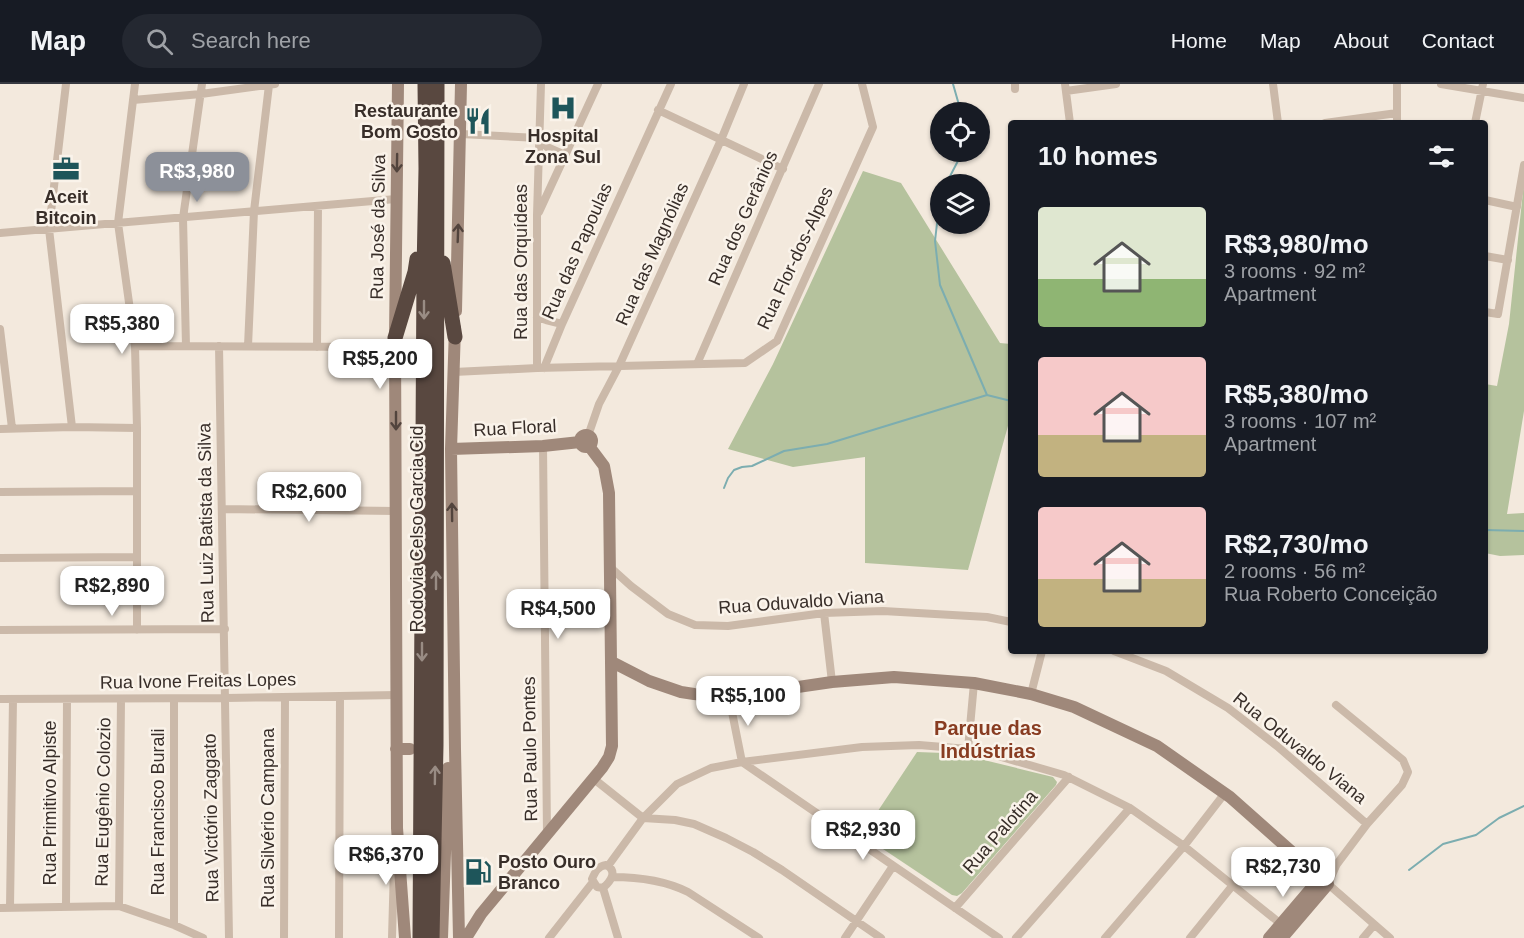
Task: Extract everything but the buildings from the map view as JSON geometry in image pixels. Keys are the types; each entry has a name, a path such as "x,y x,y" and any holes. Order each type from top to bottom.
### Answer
{"highway":[{"name":"Rodovia Celso Garcia Cid","path":"420,938 425,84"},
{"name":"Rodovia Celso Garcia Cid","path":"432,938 436,745 437,84"},
{"path":"395,342 415,272 421,193 426,169"},
{"path":"437,185 440,201 442,254 455,337"}],"street":[{"path":"66,84 49,229 72,427"},
{"path":"135,84 118,223 135,346 137,630"},
{"path":"186,346 183,218 202,84"},
{"path":"133,100 201,94 272,84 254,211 248,346"},
{"name":"Rua José da Silva","path":"398,84 395,342 396,749 397,832 405,938"},
{"path":"443,938 450,747 451,449 461,84"},
{"name":"Rua das Orquídeas","path":"540,368 537,316 537,215 541,84"},
{"path":"537,215 598,84"},
{"name":"Rua das Papoulas","path":"540,368 671,84"},
{"name":"Rua das Magnólias","path":"586,441 599,404 619,366 744,84"},
{"name":"Rua dos Gerânios","path":"697,364 819,84"},
{"name":"Rua Flor-dos-Alpes","path":"454,372 745,363 777,341 873,127 862,84"},
{"path":"1070,120 1065,88 1116,84"},
{"path":"1273,84 1278,120"},
{"path":"1397,84 1397,120"},
{"path":"1441,84 1482,87 1524,98"},
{"path":"1476,120 1482,87"},
{"path":"658,110 783,168"},
{"path":"1347,120 1397,113"},
{"path":"461,134 539,138 547,147 565,155"},
{"path":"1488,312 1498,314 1524,165"},
{"path":"0,233 396,199"},
{"path":"1488,202 1517,207"},
{"path":"316,346 318,206"},
{"path":"1488,257 1508,260"},
{"path":"537,316 562,324"},
{"path":"0,329 12,428"},
{"path":"135,346 316,346 395,342"},
{"name":"Rua Luiz Batista da Silva","path":"219,346 226,698"},
{"path":"0,429 72,427 137,429"},
{"path":"466,938 481,914 594,779 606,763 612,746 609,493 604,466 586,441"},
{"name":"Rua Floral","path":"451,449 543,446 586,441"},
{"name":"Rua Paulo Pontes","path":"543,446 547,834"},
{"path":"0,492 136,491"},
{"path":"222,509 396,511"},
{"path":"0,558 137,557"},
{"name":"Rua Oduvaldo Viana","path":"611,568 668,614 695,625 728,626 825,613 883,611 987,617 1008,621"},
{"path":"825,613 832,682"},
{"path":"0,630 225,629"},
{"path":"1031,694 1041,654"},
{"name":"Rua Oduvaldo Viana","path":"1122,654 1166,671 1228,708 1277,746 1368,824"},
{"path":"612,662 649,681 694,694 729,697 832,682 894,678 975,683 1031,694 1074,706 1157,746 1225,793 1390,938"},
{"path":"968,749 975,683"},
{"name":"Rua Ivone Freitas Lopes","path":"0,699 396,695"},
{"path":"339,938 340,696"},
{"name":"Rua Silvério Campana","path":"284,938 285,697"},
{"path":"729,697 742,762 999,938"},
{"name":"Rua Victório Zaggato","path":"226,698 229,938"},
{"path":"10,907 13,699"},
{"name":"Rua Primitivo Alpiste","path":"66,907 67,699"},
{"name":"Rua Eugênio Colozio","path":"119,906 121,699"},
{"name":"Rua Francisco Burali","path":"174,699 174,925"},
{"path":"1282,938 1324,880 1402,785 1408,772 1403,760 1336,705"},
{"path":"549,938 593,882 594,874 599,868 608,866 643,818 677,784 711,768 742,762 822,751 918,745 968,749 992,754 1069,777 1130,808 1184,846 1281,924"},
{"path":"450,747 459,938"},
{"path":"396,749 410,749"},
{"name":"Rua Palotina","path":"955,908 1069,777"},
{"path":"594,779 643,818 694,824 766,860 881,938"},
{"path":"1105,938 1184,846 1225,793"},
{"path":"1017,938 1130,808"},
{"path":"392,938 397,832"},
{"path":"593,882 597,887 603,888 608,884 613,872 608,866"},
{"path":"845,938 894,866"},
{"path":"612,877 662,881 678,887 759,938"},
{"path":"1269,938 1324,880"},
{"path":"1190,938 1233,885"},
{"path":"603,888 618,938"},
{"path":"0,908 119,906 174,925 203,938"},
{"path":"443,919 459,920 481,914"},
{"path":"1363,938 1374,925"}],"green space":[{"path":"863,171 901,183 930,230 930,234 933,234 1000,343 1008,344 1008,426 968,570 865,563 865,457 793,467 728,449 773,364"},
{"path":"1524,182 1524,411 1507,514 1524,513 1524,555 1500,556 1488,554 1488,384 1497,386 1509,324"},
{"path":"917,752 944,753 980,759 1053,777 1057,782 957,896 952,895 862,835"}],"waterway":[{"path":"953,84 958,102"},
{"path":"951,174 957,162"},
{"path":"936,234 940,285 987,395 1008,400"},
{"path":"724,488 734,470 752,466 784,451 827,444 987,395"},
{"path":"1488,530 1524,531"},
{"path":"1409,870 1443,844 1476,835 1499,818 1524,806"}],"place":[{"name":"Hospital Zona Sul","path":"563,108"},
{"name":"Restaurante Bom Gosto","path":"478,121"},
{"name":"Aceit Bitcoin","path":"66,169"},
{"name":"Posto Ouro Branco","path":"478,872"}],"district":[{"name":"Parque das Indústrias","path":"988,740"}]}
